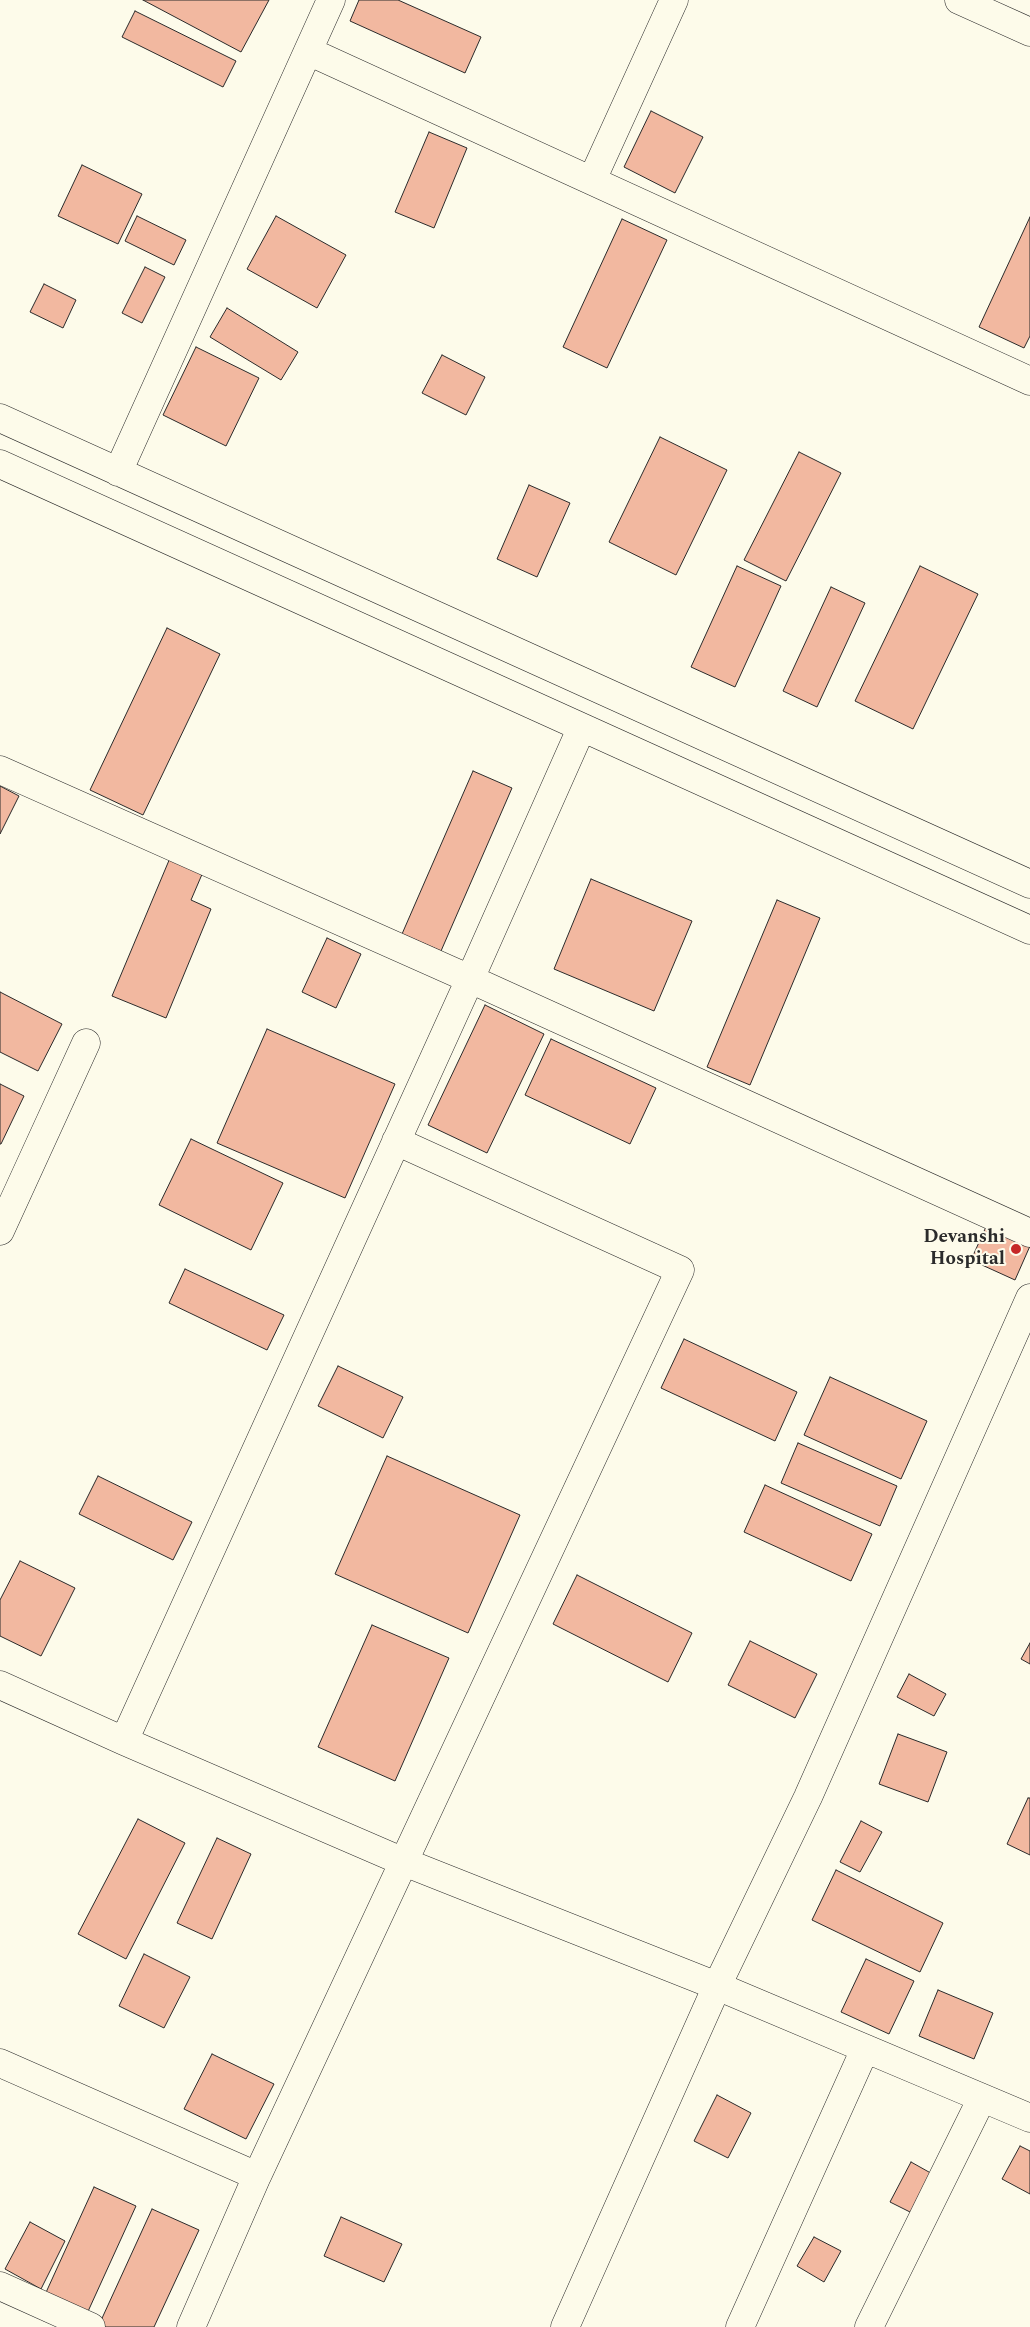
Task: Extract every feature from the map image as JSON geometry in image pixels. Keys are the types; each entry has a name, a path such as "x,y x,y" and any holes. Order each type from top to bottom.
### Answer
{"street":[{"path":"118,472 331,0"},
{"path":"592,180 674,0"},
{"path":"959,0 1030,32"},
{"path":"308,51 1030,381"},
{"path":"0,418 1030,884"},
{"path":"0,464 581,729 1030,930"},
{"path":"124,1741 470,979 581,729"},
{"path":"0,770 470,979 1030,1233"},
{"path":"0,1231 86,1043"},
{"path":"191,2327 257,2176 680,1270 396,1141"},
{"path":"566,2327 717,1986 808,1797 1030,1298"},
{"path":"0,1685 124,1741 404,1862 717,1986 1030,2118"},
{"path":"740,2327 865,2048"},
{"path":"0,2063 257,2176"},
{"path":"869,2327 982,2098"},
{"path":"0,2286 90,2327"}],"building":[{"path":"143,0 269,0 241,52"},
{"path":"359,0 398,0 481,37 465,73 350,21"},
{"path":"135,11 236,61 223,87 122,37"},
{"path":"651,111 703,137 675,193 624,167"},
{"path":"429,132 467,148 434,228 395,212"},
{"path":"82,165 142,194 118,244 58,216"},
{"path":"137,216 186,240 174,265 125,241"},
{"path":"276,216 346,255 317,308 247,269"},
{"path":"1030,217 1030,336 1024,348 979,327"},
{"path":"622,219 667,240 607,368 563,347"},
{"path":"145,267 165,277 142,323 122,313"},
{"path":"44,284 76,300 63,328 30,312"},
{"path":"227,308 298,352 281,380 210,337"},
{"path":"196,347 259,378 226,446 163,415"},
{"path":"442,355 485,377 466,415 422,393"},
{"path":"660,437 727,470 676,575 609,542"},
{"path":"799,452 841,473 786,581 744,560"},
{"path":"529,485 570,503 537,577 497,559"},
{"path":"737,566 781,586 735,687 691,667"},
{"path":"920,566 978,594 913,729 855,701"},
{"path":"831,587 865,603 817,707 783,691"},
{"path":"167,628 220,654 143,815 90,790"},
{"path":"473,771 512,788 441,951 402,934"},
{"path":"0,786 19,796 0,834"},
{"path":"170,858 203,872 191,900 211,909 166,1018 112,996"},
{"path":"591,879 692,921 654,1011 554,969"},
{"path":"777,900 820,918 750,1085 707,1067"},
{"path":"327,938 361,954 336,1008 302,992"},
{"path":"0,992 62,1024 38,1071 0,1052"},
{"path":"485,1005 544,1034 487,1153 428,1125"},
{"path":"267,1029 395,1084 345,1198 217,1143"},
{"path":"551,1039 656,1088 630,1144 525,1095"},
{"path":"0,1084 24,1096 1,1144 0,1144"},
{"path":"191,1139 283,1183 251,1250 159,1205"},
{"path":"990,1218 1030,1246 1015,1280 971,1260"},
{"path":"185,1269 284,1315 267,1350 169,1303"},
{"path":"684,1339 797,1392 775,1441 661,1388"},
{"path":"338,1366 403,1397 383,1438 318,1406"},
{"path":"830,1377 927,1421 901,1479 804,1435"},
{"path":"798,1443 897,1486 880,1526 781,1483"},
{"path":"387,1456 520,1515 468,1633 335,1574"},
{"path":"98,1476 192,1522 173,1560 79,1514"},
{"path":"765,1485 872,1534 851,1581 744,1532"},
{"path":"20,1561 75,1588 41,1656 0,1636 0,1600"},
{"path":"577,1575 692,1633 668,1682 553,1624"},
{"path":"372,1625 449,1658 395,1781 318,1747"},
{"path":"750,1641 817,1674 795,1718 728,1685"},
{"path":"1030,1643 1030,1664 1021,1659"},
{"path":"909,1674 946,1694 934,1716 897,1697"},
{"path":"898,1734 947,1752 928,1802 879,1784"},
{"path":"1028,1798 1030,1798 1030,1855 1007,1844"},
{"path":"138,1819 185,1843 126,1959 78,1934"},
{"path":"861,1821 882,1832 860,1872 840,1862"},
{"path":"217,1838 251,1854 212,1939 177,1923"},
{"path":"836,1870 943,1923 920,1972 812,1920"},
{"path":"144,1954 190,1977 164,2028 119,2006"},
{"path":"866,1959 914,1981 889,2034 841,2012"},
{"path":"938,1990 993,2013 974,2059 919,2036"},
{"path":"212,2054 274,2084 246,2139 184,2109"},
{"path":"717,2095 751,2113 728,2158 694,2141"},
{"path":"1020,2146 1030,2151 1030,2194 1002,2179"},
{"path":"911,2162 936,2176 916,2215 890,2202"},
{"path":"94,2187 136,2206 85,2318 43,2299"},
{"path":"152,2209 199,2230 154,2327 98,2327"},
{"path":"341,2217 402,2244 384,2282 324,2256"},
{"path":"30,2222 65,2241 41,2289 5,2269"},
{"path":"814,2237 841,2251 824,2282 797,2266"}],"place":[{"name":"Devanshi Hospital","path":"1016,1249"}]}
